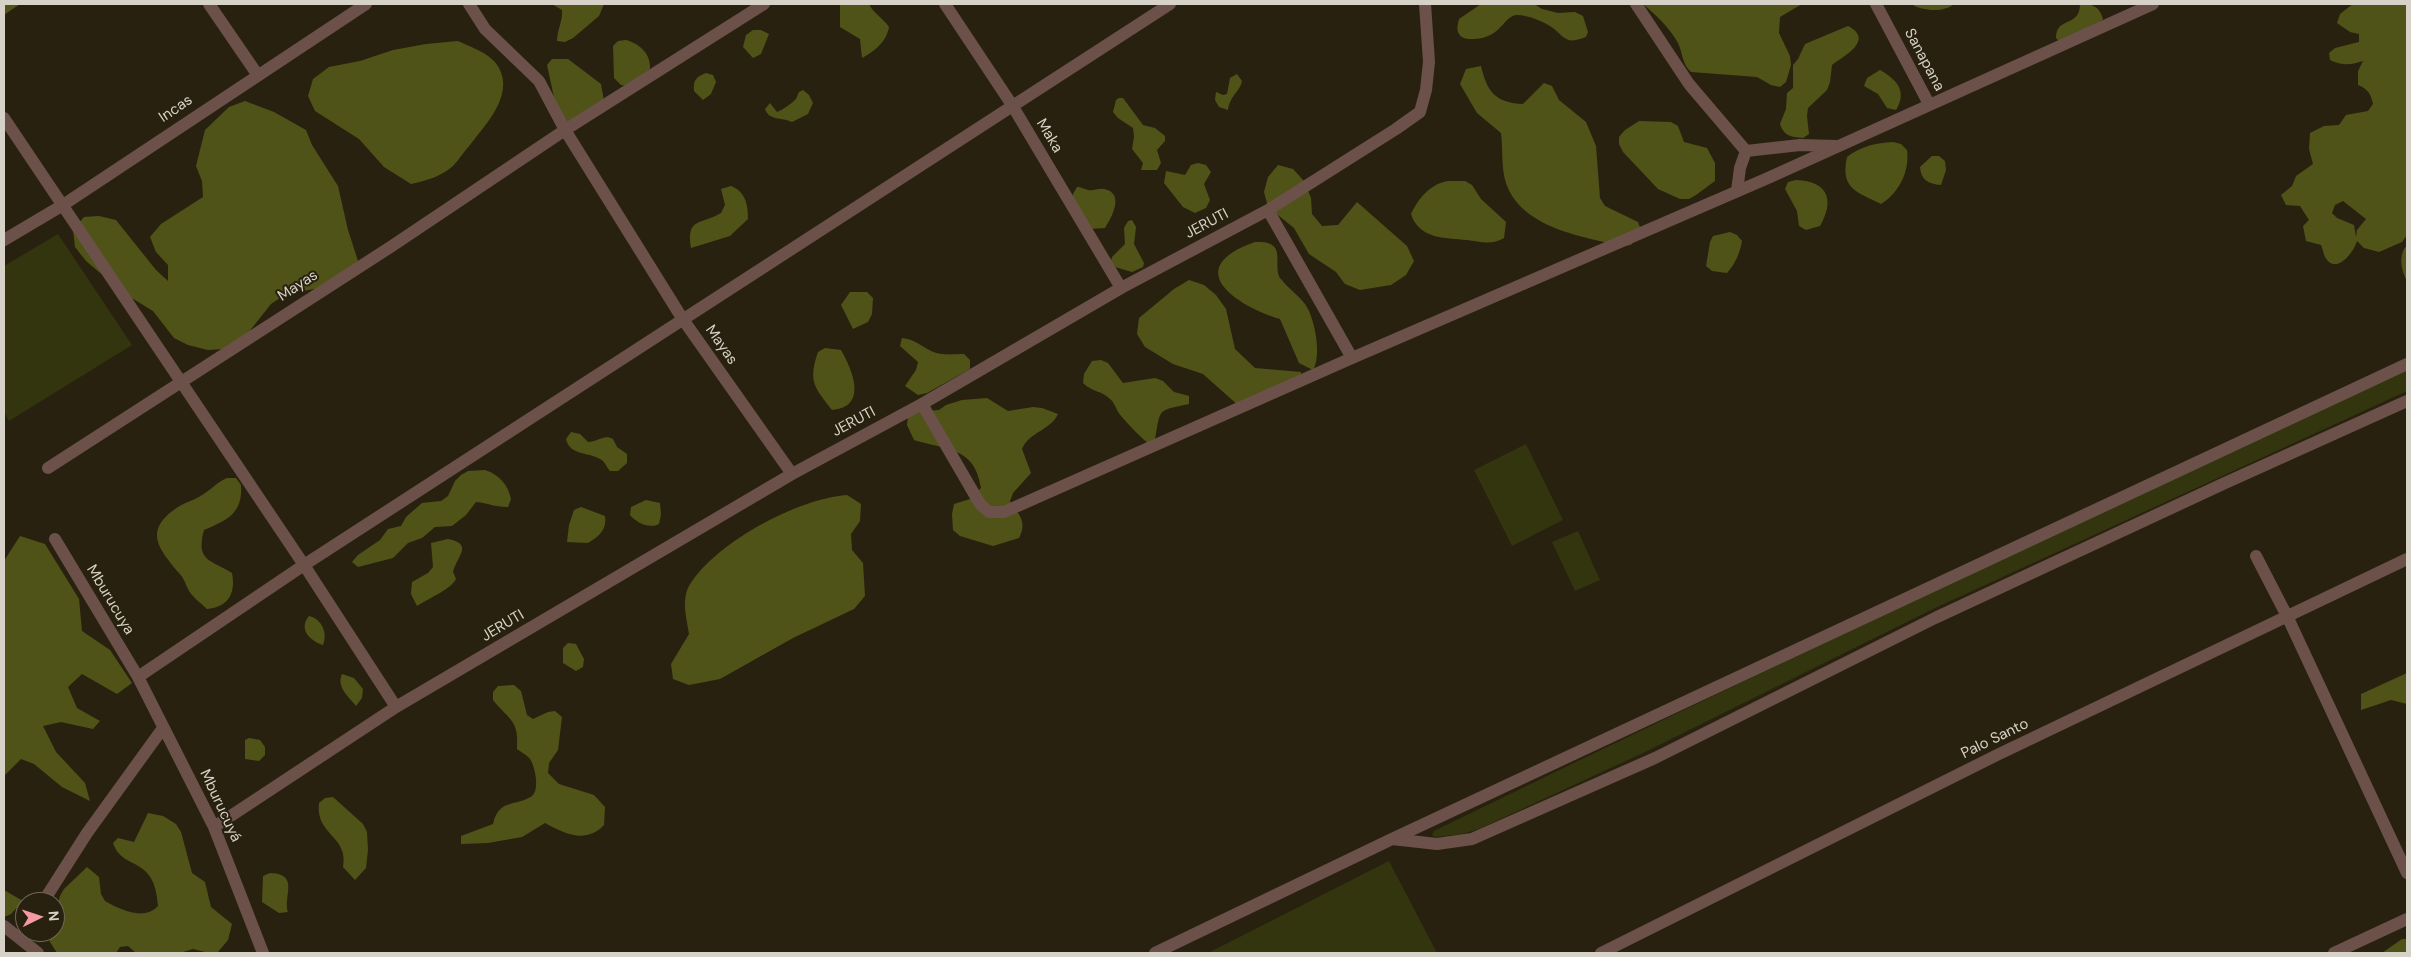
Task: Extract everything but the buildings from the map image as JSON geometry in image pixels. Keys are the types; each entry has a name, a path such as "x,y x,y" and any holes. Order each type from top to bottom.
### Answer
{"street":[{"path":"209,4 257,74"},
{"name":"Incas","path":"4,240 63,204 257,74 366,4"},
{"name":"Mayas","path":"469,4 485,29 539,81 565,130 682,318 792,474"},
{"name":"Mayas","path":"48,468 181,380 392,246 565,130 764,4"},
{"name":"Maka","path":"945,4 1012,105 1121,288"},
{"path":"138,677 304,565 682,318 1170,4"},
{"name":"JERUTI","path":"214,827 396,707 792,474 922,404 1121,288 1268,210 1396,129 1420,112 1426,90 1429,62 1425,4"},
{"path":"1636,4 1689,84 1746,151"},
{"name":"Sanapana","path":"1876,4 1929,104"},
{"path":"922,404 980,504 989,512 1004,512 1737,191 2153,4"},
{"path":"4,118 181,380 396,707"},
{"path":"1746,151 1800,145 1838,146"},
{"path":"1737,191 1740,168 1746,151"},
{"path":"1268,210 1352,358"},
{"path":"1155,953 1392,839 2407,364"},
{"path":"1392,839 1437,844 1481,835 1655,758 1935,618 2216,487 2407,401"},
{"name":"Mburucuya","path":"55,538 138,677"},
{"path":"2256,556 2288,618 2407,873"},
{"name":"Palo Santo","path":"1601,953 1997,756 2288,618 2407,559"},
{"name":"Mburucuyá","path":"138,677 214,827 263,953"},
{"path":"49,892 87,833 163,728"},
{"path":"2334,953 2407,919"},
{"path":"31,942 38,953"}],"green space":[{"path":"58,234 132,345 9,421 4,412 4,266"},
{"path":"2407,370 2407,391 1933,609 1645,752 1479,829 1462,834 1435,837 1432,835 1434,831 1798,656"},
{"path":"1526,444 1563,520 1512,546 1474,470"},
{"path":"1578,531 1600,580 1575,591 1552,542"},
{"path":"1389,861 1437,953 1208,953"}],"shaded area":[{"path":"4,4 20,4 4,15"},
{"path":"552,4 604,4 599,16 573,38 565,42 557,41 562,10"},
{"path":"840,4 869,4 889,27 886,37 879,46 862,58 860,39 840,27"},
{"path":"1481,4 1534,4 1542,9 1558,13 1575,12 1583,16 1588,32 1586,37 1568,40 1546,23 1517,15 1513,16 1490,35 1473,39 1462,37 1458,30 1459,19"},
{"path":"1643,4 1802,4 1780,17 1779,33 1790,56 1791,65 1786,82 1780,87 1771,85 1757,77 1691,72 1686,66 1678,43 1671,32"},
{"path":"1911,4 1954,4 1945,9 1933,10"},
{"path":"2080,4 2095,7 2100,11 2103,19 2092,32 2062,44 2056,38 2057,31 2076,16"},
{"path":"2353,4 2407,4 2407,235 2402,242 2379,252 2364,248 2357,241 2352,251 2344,260 2334,264 2325,257 2321,245 2306,241 2303,226 2309,220 2300,206 2286,205 2281,195 2292,186 2296,176 2313,164 2309,149 2310,133 2324,126 2339,125 2346,115 2368,111 2373,104 2368,92 2358,85 2358,71 2363,61 2346,64 2330,60 2329,53 2335,48 2359,42 2359,34 2350,32 2337,23 2340,14","holes":["2343,201 2366,219 2357,230 2356,237 2354,225 2337,218 2332,213 2335,205"]},
{"path":"1848,26 1856,31 1859,37 1858,42 1855,47 1832,65 1827,90 1808,108 1809,134 1803,138 1788,135 1780,124 1786,109 1787,93 1793,88 1793,65 1805,44"},
{"path":"753,30 761,30 769,34 761,54 753,58 743,47 746,35"},
{"path":"626,40 644,50 650,64 650,69 628,86 621,85 614,78 613,46 618,41"},
{"path":"458,41 481,51 496,63 503,79 503,89 496,110 490,119 453,166 434,178 411,184 384,167 359,139 315,111 308,96 313,79 329,67 360,61 393,50"},
{"path":"552,59 568,59 601,84 604,101 573,129 557,111 547,65"},
{"path":"1481,66 1486,83 1499,98 1523,104 1544,83 1552,86 1559,100 1586,122 1596,146 1600,198 1605,206 1638,222 1641,230 1631,245 1623,246 1607,243 1555,228 1525,211 1514,198 1504,177 1501,133 1477,113 1460,84 1466,69"},
{"path":"1880,70 1891,77 1900,91 1901,97 1896,110 1887,108 1878,94 1864,86 1867,78"},
{"path":"706,73 713,75 716,82 711,94 703,100 694,91 694,84 698,78"},
{"path":"1237,74 1242,81 1228,110 1219,107 1215,100 1216,92 1223,95 1227,94 1230,78"},
{"path":"803,90 809,95 813,103 808,114 792,122 773,117 767,113 765,109 770,103 777,112 792,103 799,92"},
{"path":"1123,98 1143,125 1155,128 1165,136 1165,141 1157,150 1161,163 1157,170 1141,170 1143,163 1132,149 1133,128 1118,118 1113,112 1116,100"},
{"path":"245,101 274,112 306,130 312,145 338,186 348,230 358,261 331,286 286,294 271,304 240,343 224,349 208,350 188,345 174,338 153,311 125,294 86,261 75,247 73,230 84,217 99,216 116,220 156,270 168,281 168,265 156,252 150,237 161,224 203,197 202,181 196,166 205,130 229,107"},
{"path":"1639,121 1671,122 1678,126 1684,142 1707,148 1715,163 1715,181 1689,199 1680,199 1658,189 1623,152 1619,144 1619,137 1625,130"},
{"path":"1893,142 1901,144 1907,150 1907,166 1898,188 1881,204 1858,192 1848,183 1845,168 1847,157 1869,146"},
{"path":"1932,156 1939,156 1945,161 1946,170 1941,185 1932,184 1922,175 1920,167"},
{"path":"1198,163 1206,165 1211,172 1204,184 1210,200 1206,208 1195,213 1183,207 1164,183 1166,171 1185,175 1191,165"},
{"path":"1278,165 1293,169 1304,181 1311,198 1312,214 1322,226 1338,225 1357,202 1407,246 1414,261 1406,275 1391,285 1360,290 1345,284 1336,272 1309,254 1294,228 1268,207 1264,192 1268,177"},
{"path":"1796,180 1815,184 1822,188 1826,194 1827,208 1820,226 1806,230 1799,226 1797,211 1785,189 1788,182"},
{"path":"1448,181 1465,181 1472,185 1481,199 1506,222 1504,238 1495,242 1450,239 1434,236 1420,228 1411,214 1414,208 1430,189"},
{"path":"731,186 743,195 748,219 730,236 691,248 690,238 693,226 721,213 725,205 721,189"},
{"path":"1077,187 1086,190 1104,189 1114,195 1115,206 1105,228 1088,229 1073,200 1073,194"},
{"path":"1132,220 1136,227 1134,244 1144,263 1143,267 1132,272 1115,267 1111,261 1112,257 1125,244 1124,228 1128,221"},
{"path":"1730,232 1737,235 1742,241 1737,258 1727,273 1712,271 1706,266 1710,242 1713,236"},
{"path":"1255,242 1266,242 1276,249 1278,274 1309,310 1317,347 1316,364 1313,370 1299,363 1280,319 1263,313 1233,296 1223,285 1218,274 1221,263 1233,252"},
{"path":"2407,245 2407,281 2403,272 2401,258"},
{"path":"1189,280 1204,285 1216,295 1226,309 1235,349 1255,368 1301,372 1301,376 1239,406 1203,374 1173,364 1145,347 1137,334 1139,318 1174,289"},
{"path":"850,292 867,292 873,298 872,314 868,322 853,329 841,305"},
{"path":"902,338 914,341 935,353 964,354 970,360 970,369 927,393 918,395 905,386 916,370 918,362 900,346"},
{"path":"825,348 841,350 853,377 854,395 850,402 843,407 832,410 817,389 813,377 818,352"},
{"path":"1101,360 1108,363 1123,383 1155,378 1163,381 1174,392 1189,396 1189,404 1162,412 1158,421 1155,439 1148,443 1124,420 1107,396 1083,383 1084,374 1092,361"},
{"path":"987,398 1008,411 1033,407 1058,414 1050,424 1025,443 1022,449 1031,473 1013,493 1010,501 1021,518 1022,532 1019,538 993,546 960,536 953,530 952,514 954,504 970,499 981,488 973,465 958,452 914,440 907,425 908,417 914,412 939,410 946,405 962,400"},
{"path":"571,432 580,434 588,442 607,437 613,439 617,447 627,454 627,463 618,471 610,471 603,461 576,451 568,445 566,439"},
{"path":"485,470 499,478 508,489 511,499 508,507 476,502 466,515 452,526 435,527 422,538 408,543 393,558 358,567 352,562 358,555 380,540 388,529 401,526 406,517 422,503 441,501 448,496 455,481 461,475 468,471"},
{"path":"227,478 236,478 241,485 239,503 232,515 204,530 202,548 207,559 232,573 233,587 229,598 225,602 214,608 207,609 191,594 182,577 165,555 160,547 157,531 167,515"},
{"path":"847,495 861,504 860,521 851,534 852,550 863,563 865,596 854,609 793,638 720,679 689,685 673,679 671,664 689,634 685,598 689,586 701,570 738,539 782,514 827,498"},
{"path":"646,500 660,503 661,515 659,524 651,526 643,524 630,515 631,507"},
{"path":"581,507 605,516 604,528 596,538 588,543 567,542 569,525 574,510"},
{"path":"20,536 45,544 79,599 82,631 110,650 132,683 117,694 82,674 68,687 77,708 100,721 93,729 61,722 43,726 56,752 85,783 90,801 62,787 34,764 21,759 4,776 4,561"},
{"path":"448,539 456,541 462,547 453,572 456,579 444,590 417,606 411,594 412,582 428,573 433,567 431,543"},
{"path":"309,616 317,620 323,627 325,636 323,645 314,641 305,630 306,621"},
{"path":"568,643 576,644 584,659 583,667 576,671 563,663 563,648"},
{"path":"2407,673 2407,704 2391,700 2361,710 2361,694"},
{"path":"342,674 354,678 363,689 362,698 356,706 342,687"},
{"path":"514,685 521,691 527,715 533,719 555,711 562,717 558,750 549,763 548,773 559,784 594,795 605,807 604,825 597,831 583,836 575,835 560,831 545,823 522,837 488,843 461,844 461,836 493,824 499,810 509,804 532,796 536,789 536,778 532,762 517,749 515,726 493,700 493,692 498,686"},
{"path":"249,738 260,740 265,747 265,755 259,761 245,759 245,740"},
{"path":"333,797 363,824 367,832 366,868 355,880 343,867 344,857 341,848 326,829 319,814 319,803 325,798"},
{"path":"148,813 163,816 176,824 181,832 192,873 205,882 211,907 232,924 228,940 218,952 209,953 193,949 180,953 136,953 128,946 120,947 116,953 57,953 50,942 65,942 65,892 62,892 87,867 99,877 101,894 105,901 118,908 139,913 146,913 158,906 156,890 151,878 145,871 124,858 113,843 118,838 134,842"},
{"path":"270,873 285,877 288,882 288,912 279,913 262,902 263,876"},
{"path":"4,890 15,896 15,910 4,917"},
{"path":"2402,939 2407,939 2407,953 2382,953"}]}
